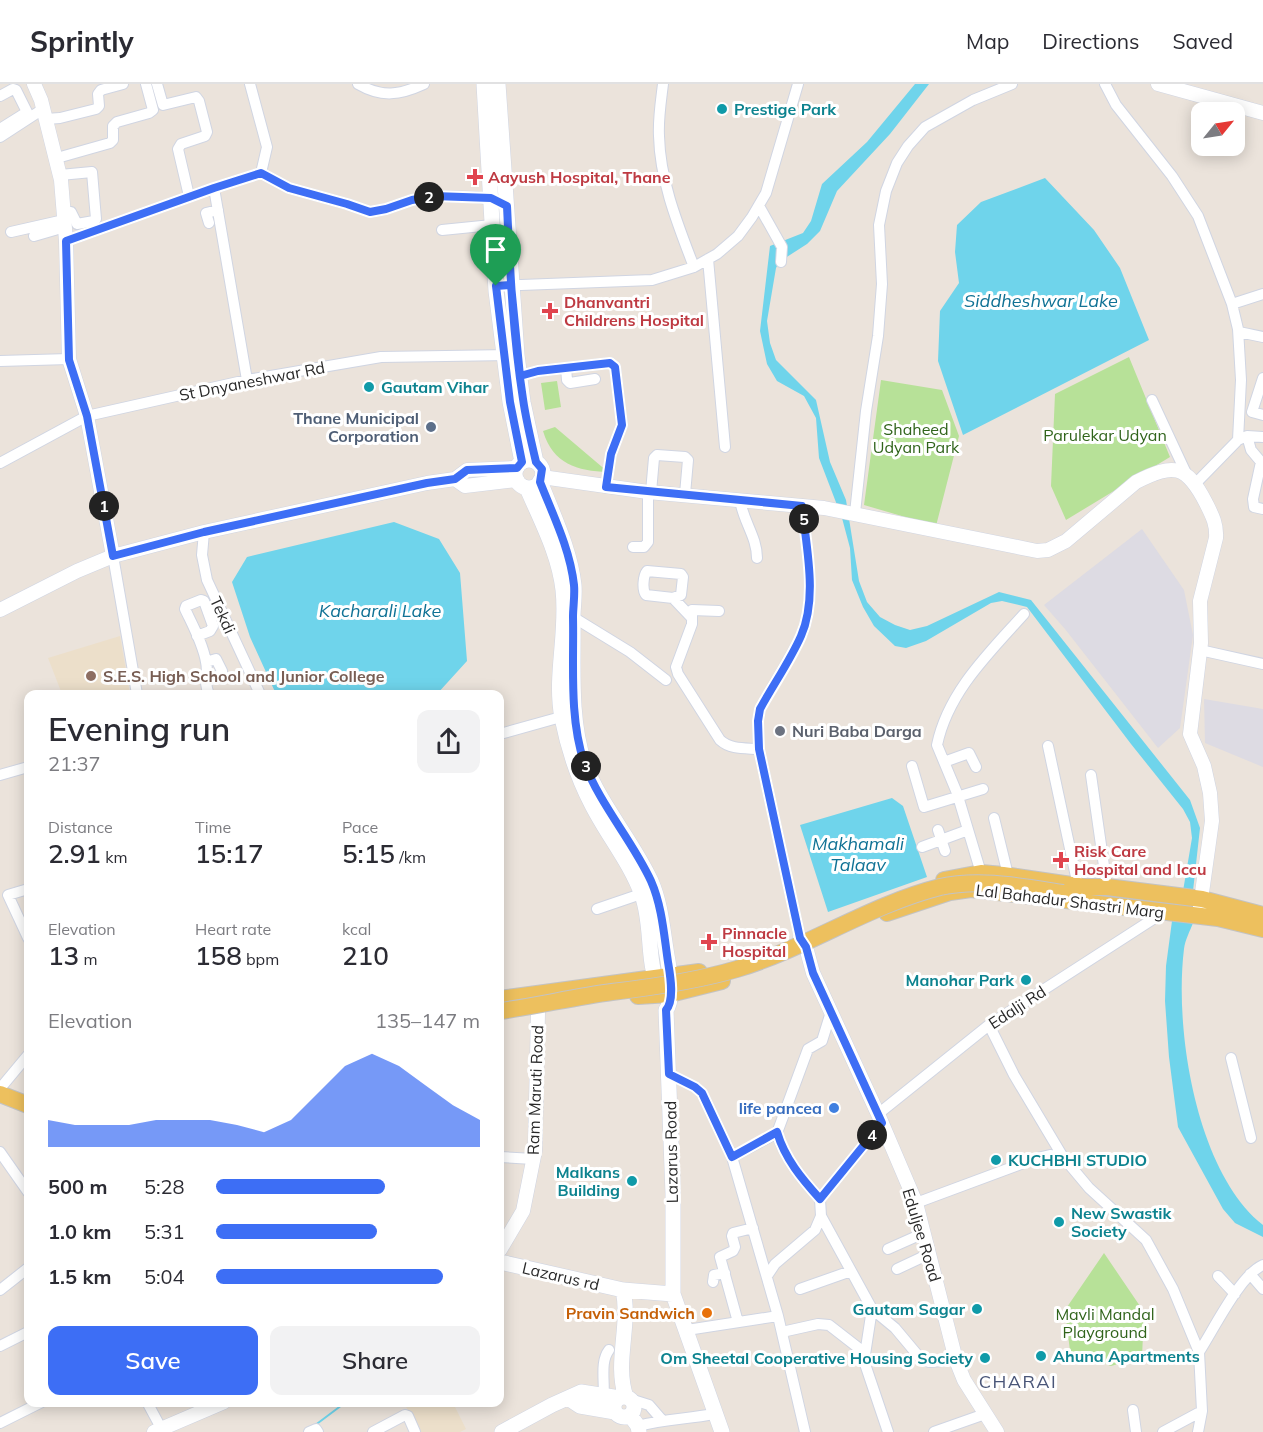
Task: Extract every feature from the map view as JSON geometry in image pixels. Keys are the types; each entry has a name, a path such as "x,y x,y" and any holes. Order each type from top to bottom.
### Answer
{"main road":[{"path":"484,84 493,112 507,206 503,285"},
{"path":"498,84 493,112 492,225 503,285 510,355 529,474 557,557 563,591 573,675 568,715 584,762 607,808 641,894 648,914 662,976"},
{"path":"510,355 520,376 529,474 568,555 574,587 573,617 569,638"},
{"path":"617,835 639,857 652,884 658,906 662,976"},
{"name":"Lal Bahadur Shastri Marg","path":"504,1016 624,997 666,999 780,960 803,943 882,901 925,885 981,873 1008,875 1095,893 1263,915"},
{"path":"504,1010 612,992 645,989 737,969 773,956 870,912 941,887 999,884 1063,893 1095,893"},
{"name":"Lal Bahadur Shastri Marg","path":"504,998 705,971 803,943 878,916 961,890 971,889 1003,894 1095,893 1164,912 1200,908 1218,918 1263,929"},
{"name":"Lazarus Road","path":"662,976 666,999 669,1074 673,1194 673,1294"},
{"path":"1,1087 24,1093"},
{"path":"1,1087 24,1102"},
{"name":"Lazarus rd","path":"504,1263 622,1290 673,1294"},
{"path":"502,1432 581,1392 623,1412 621,1384 626,1305 622,1290"},
{"path":"626,1305 639,1293"},
{"path":"673,1294 714,1414 723,1432"}],"street":[{"path":"34,84 60,175 66,241 69,360 87,416 136,690"},
{"path":"0,136 44,114 60,118 96,109 99,106 98,94 101,90 123,84"},
{"path":"57,158 110,143 113,140 113,126 117,122 153,110 146,84"},
{"path":"157,84 163,105 196,97 199,101 207,132 205,136 180,144 178,149 189,196"},
{"path":"250,84 267,147 261,173"},
{"path":"359,84 371,92 393,94 424,84"},
{"path":"663,84 659,135 662,167 675,214 694,267"},
{"path":"503,285 652,280 694,267 708,259 738,236 766,193 798,84"},
{"path":"855,513 866,411 878,336 882,284 879,225 886,191 897,163 925,127 973,100 1012,84"},
{"path":"1105,84 1116,105 1172,176 1198,216 1232,304 1239,332 1242,438 1261,462 1253,499 1254,507 1263,509"},
{"path":"1158,84 1263,113"},
{"path":"0,96 13,89 16,90 27,112 0,129"},
{"path":"34,236 72,212 77,224 96,219 92,172 60,175"},
{"path":"66,241 189,196 261,173 289,188 370,212 434,196 491,198 507,206"},
{"path":"214,188 247,380"},
{"path":"759,206 782,247 781,262"},
{"path":"206,213 218,210"},
{"path":"11,232 64,219"},
{"path":"442,230 492,225"},
{"path":"708,259 725,447"},
{"path":"1232,304 1263,294"},
{"path":"1239,332 1263,337"},
{"name":"St Dnyaneshwar Rd","path":"0,463 87,416 247,380 381,357 510,355"},
{"path":"0,361 69,360"},
{"path":"520,376 610,363 615,367 622,425 611,454 606,487"},
{"path":"566,368 567,380 570,382 590,380 584,366"},
{"path":"1263,378 1252,412 1263,415"},
{"path":"1152,400 1214,518 1216,528 1216,538 1200,601 1200,650 1190,734 1204,766 1210,793 1212,821 1200,908"},
{"path":"1191,478 1242,438 1263,437"},
{"path":"633,548 645,547 648,542 649,492 654,458 657,455 685,457 688,460 685,494"},
{"path":"0,610 77,571 113,556 204,532 427,483 455,479 465,486 529,474 606,487 802,506 855,513 1037,551 1048,550 1066,541 1136,482 1149,475 1177,470 1191,478"},
{"path":"740,500 742,513 757,548 757,558"},
{"path":"802,506 809,583 807,612 801,634 760,709 758,721 759,749 803,943"},
{"name":"Tekdi","path":"204,532 201,555 207,580 258,690"},
{"path":"689,574 685,607 691,613 692,624 676,667 678,674 720,740 727,746 759,749"},
{"path":"673,598 691,613 719,611"},
{"path":"981,873 958,797 937,745 950,706 973,671 1024,614"},
{"path":"573,617 630,652 666,680"},
{"path":"197,636 208,671 205,687 207,690"},
{"path":"1200,650 1263,664"},
{"path":"504,733 568,715"},
{"path":"1048,746 1095,893"},
{"path":"944,762 969,753 976,767"},
{"path":"912,766 924,807 983,789"},
{"path":"0,775 24,768"},
{"path":"1091,775 1095,893"},
{"path":"994,818 1008,875"},
{"path":"922,847 940,835 968,830"},
{"path":"940,835 945,851"},
{"path":"24,890 8,895 24,929"},
{"path":"597,909 641,894"},
{"name":"Edalji Rd","path":"820,1199 880,1119 989,1025 1164,912"},
{"name":"Eduljee Road","path":"803,943 813,973 916,1203 956,1360 964,1380 998,1432"},
{"name":"Ram Maruti Road","path":"504,1243 523,1211 535,1150 538,1012 534,994"},
{"path":"831,1012 822,1041 808,1049 777,1132 782,1147 798,1173 820,1199 821,1216 872,1309 895,1328 921,1359 929,1362 956,1360"},
{"path":"989,1025 1014,1075 1063,1157 1089,1188 1146,1240 1173,1289 1199,1352 1202,1411 1198,1432"},
{"path":"1231,1058 1251,1138"},
{"path":"1,1087 24,1060"},
{"path":"669,1074 702,1093 732,1157 778,1316 805,1432"},
{"path":"732,1157 777,1132"},
{"path":"0,1152 24,1185"},
{"path":"916,1203 1037,1158 1050,1155 1063,1157"},
{"path":"504,1156 533,1159"},
{"path":"767,1276 775,1264 815,1230 821,1216"},
{"path":"738,1322 720,1257 734,1251 733,1233 753,1228"},
{"path":"888,1249 924,1233"},
{"path":"897,1269 929,1254"},
{"path":"1199,1352 1235,1294 1254,1269 1263,1264"},
{"path":"0,1290 24,1271"},
{"path":"800,1289 851,1271"},
{"path":"713,1282 714,1275 725,1273"},
{"path":"1250,1274 1263,1289"},
{"path":"1218,1275 1235,1294"},
{"path":"872,1309 864,1361 888,1432"},
{"path":"687,1330 778,1316"},
{"path":"782,1332 818,1324 829,1325 865,1353"},
{"path":"0,1346 24,1334"},
{"path":"609,1350 603,1361 605,1381 623,1412 662,1420 677,1418 683,1420 714,1414"},
{"path":"623,1412 649,1405 662,1420"},
{"path":"0,1423 32,1407"},
{"path":"149,1407 160,1431 213,1407"},
{"path":"1133,1410 1136,1432"},
{"path":"1163,1432 1202,1411"},
{"path":"934,1432 985,1414"},
{"path":"373,1432 405,1415 408,1416 415,1432"},
{"path":"309,1432 316,1429 318,1432"}],"shaded area":[{"path":"1142,529 1184,590 1193,635 1180,728 1158,748 1044,605"},
{"name":"S.E.S. High School and Junior College","path":"120,636 129,690 60,690 48,658"},
{"path":"1204,699 1263,709 1263,767 1205,743"},
{"path":"406,1407 455,1407 466,1429 460,1432 420,1432"}],"green space":[{"name":"Parulekar Udyan","path":"1129,357 1170,457 1066,520 1051,486 1055,394"},
{"name":"Shaheed Udyan Park","path":"881,380 942,390 959,436 936,526 864,505"},
{"path":"557,381 561,407 545,410 541,383"},
{"path":"555,427 608,472 586,470 568,464 560,458 547,442 543,431"},
{"name":"Mavli Mandal Playground","path":"1104,1253 1144,1312 1142,1357 1111,1366 1070,1351 1065,1310"}],"water":[{"path":"915,84 929,84 890,134 837,191 820,231 807,244 779,262 767,321 770,343 776,360 816,400 830,462 846,500 859,581 867,602 880,617 910,630 927,626 999,592 1031,600 1190,800 1200,828 1193,891 1183,891 1192,838 1190,822 1183,809 1027,607 1002,601 991,603 926,641 906,648 895,646 874,626 852,580 850,548 842,518 819,458 816,418 804,396 777,381 767,364 760,331 770,246 803,233 811,221 822,184 867,142"},
{"name":"Siddheshwar Lake","path":"1045,178 1094,230 1120,268 1149,340 963,435 938,361 940,311 959,283 955,252 957,225 981,202"},
{"name":"Kacharali Lake","path":"394,522 439,539 460,573 467,661 441,690 274,690 250,637 232,582 247,557"},
{"name":"Makhamali Talaav","path":"892,798 903,806 927,877 828,912 800,825"},
{"path":"1172,921 1193,923 1186,939 1182,982 1187,1058 1195,1097 1206,1135 1221,1171 1240,1201 1263,1225 1263,1237 1235,1223 1223,1209 1178,1127 1165,1001 1166,966"}],"waterway":[{"path":"314,1426 339,1407"}],"place":[{"name":"Prestige Park","path":"722,109"},
{"name":"Aayush Hospital, Thane","path":"475,177"},
{"name":"Dhanvantri Childrens Hospital","path":"550,311"},
{"name":"Gautam Vihar","path":"369,387"},
{"name":"Thane Municipal Corporation","path":"431,427"},
{"name":"S.E.S. High School and Junior College","path":"91,676"},
{"name":"Nuri Baba Darga","path":"780,731"},
{"name":"Risk Care Hospital and Iccu","path":"1061,860"},
{"name":"Pinnacle Hospital","path":"709,942"},
{"name":"Manohar Park","path":"1026,980"},
{"name":"life pancea","path":"834,1108"},
{"name":"KUCHBHI STUDIO","path":"996,1160"},
{"name":"Malkans Building","path":"632,1181"},
{"name":"New Swastik Society","path":"1059,1222"},
{"name":"Gautam Sagar","path":"977,1309"},
{"name":"Pravin Sandwich","path":"707,1313"},
{"name":"Ahuna Apartments","path":"1041,1356"},
{"name":"Om Sheetal Cooperative Housing Society","path":"985,1358"}],"district":[{"name":"CHARAI","path":"1018,1382"}],"route":[{"path":"496,286 503,355 522,462 517,468 467,470 455,479 427,483 204,532 113,556 87,416 69,360 66,241 261,173 289,188 370,212 434,196 491,198 507,206 511,285 517,354 523,402 536,462 543,473 540,482 568,555 574,587 575,714 584,762 607,808 639,857 652,884 658,906 671,982 671,1005 666,1010 669,1074 702,1093 732,1157 777,1132 782,1147 798,1173 820,1199 882,1123 813,973 806,947 800,938 759,749 760,709 801,634 807,612 809,583 802,506 606,487 611,454 622,425 615,367 610,363 538,371 520,376 511,285 496,286"}]}
